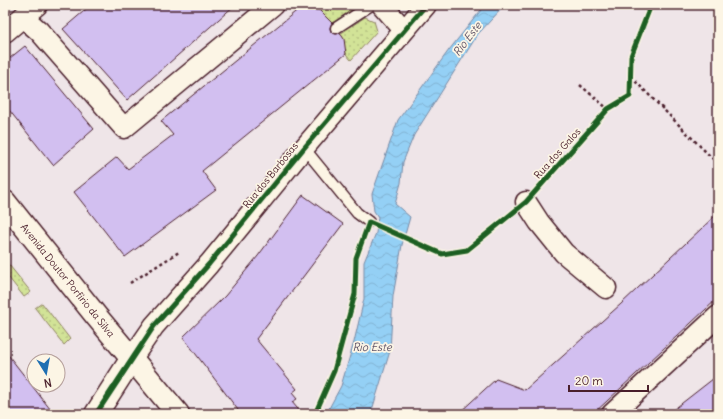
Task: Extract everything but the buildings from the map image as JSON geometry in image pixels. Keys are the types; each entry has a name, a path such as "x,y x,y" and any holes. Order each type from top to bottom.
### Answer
{"main road":[{"name":"Avenida Doutor Porfírio da Silva","path":"5,202 97,317 178,414"},
{"path":"96,414 132,358"}],"street":[{"path":"5,32 30,11 39,31 124,128 273,5"},
{"path":"382,5 404,30"},
{"name":"Rua dos Barbosas","path":"132,358 154,326 209,264 304,148 426,5"},
{"path":"526,202 539,222 564,253 606,288"},
{"path":"612,414 718,316"}],"lane":[{"path":"336,28 371,5"},
{"path":"304,148 357,213 369,222"}],"path":[{"path":"630,84 631,70"},
{"path":"630,77 718,164"},
{"path":"580,85 608,109"},
{"path":"603,115 608,109 614,106"},
{"path":"130,283 179,252"}],"green space":[{"path":"303,5 359,5 332,23 319,10 300,8"},
{"path":"365,17 374,21 377,31 351,60 346,54 340,34"},
{"path":"5,260 31,292 24,297 5,273"},
{"path":"42,303 70,339 64,345 35,308"}],"water":[{"name":"Rio Este","path":"485,5 505,5 478,34 414,135 403,162 401,183 395,204 410,217 402,245 393,296 390,351 373,407 369,414 326,414 341,386 354,342 364,299 364,262 376,233 378,217 374,211 372,194 398,120 449,50"}],"cycle path":[{"path":"96,414 154,326 209,264 304,148 426,5"},
{"name":"Rua dos Galos","path":"315,414 334,371 355,294 356,258 369,222 442,254 467,250 526,202 608,109 630,96 631,56 651,5"}]}
